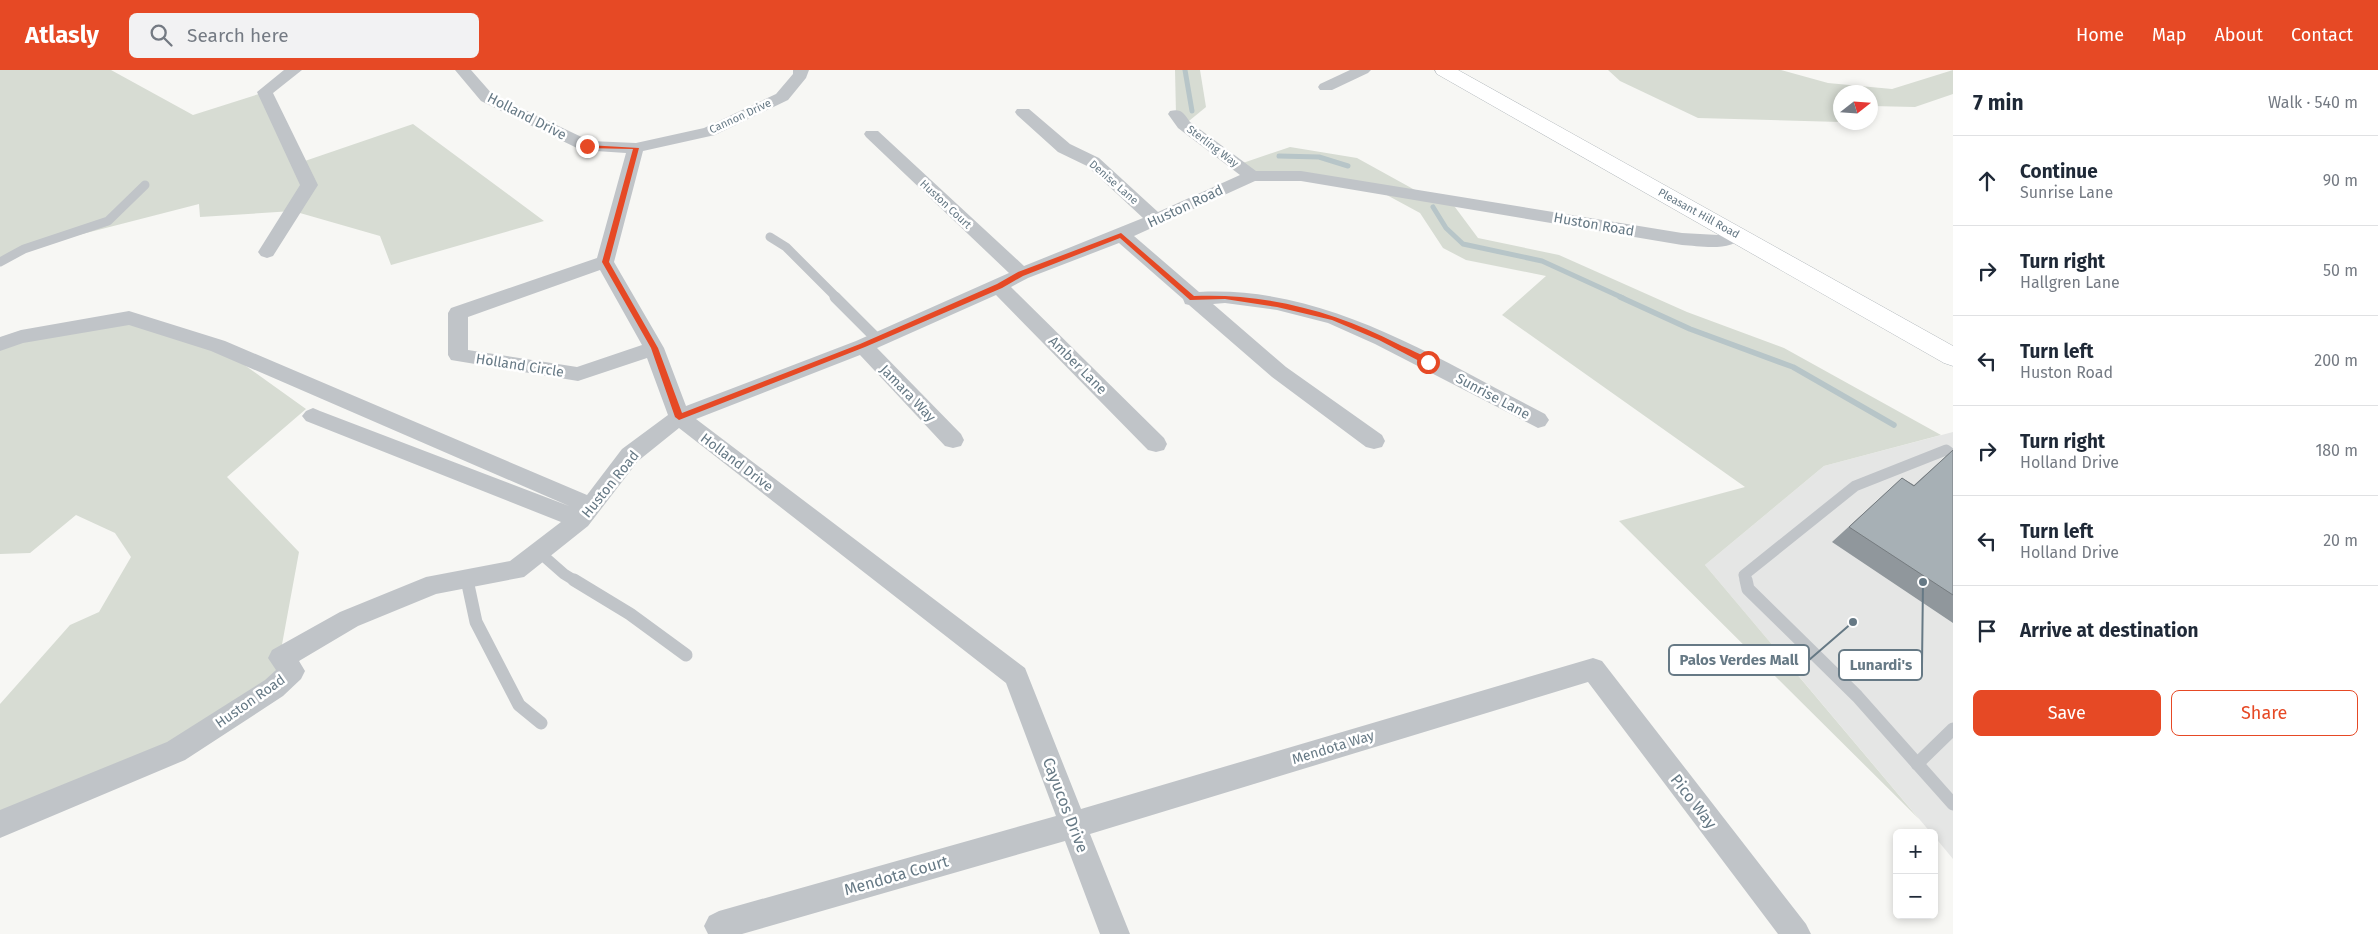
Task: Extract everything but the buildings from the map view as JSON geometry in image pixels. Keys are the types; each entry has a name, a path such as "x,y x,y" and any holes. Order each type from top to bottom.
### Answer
{"main road":[{"name":"Pleasant Hill Road","path":"1444,70 1953,357"}],"street":[{"path":"267,252 309,185 266,92 294,70"},
{"name":"Holland Drive","path":"462,70 487,98 587,146 636,148"},
{"name":"Cannon Drive","path":"636,148 709,132 726,124 782,97 801,74 801,70"},
{"path":"1326,87 1363,70"},
{"name":"Denise Lane","path":"1023,112 1064,148 1094,162 1156,220"},
{"name":"Sterling Way","path":"1176,114 1184,125 1252,176"},
{"name":"Huston Court","path":"872,134 1021,274"},
{"path":"636,148 605,262 654,348 679,417"},
{"name":"Huston Road","path":"0,824 176,751 274,688 292,671 281,658 348,619 434,584 468,580 516,570 586,513 630,455 679,417 870,342 999,286 1021,274 1121,235 1252,176 1301,176 1682,239 1720,241 1736,234"},
{"path":"1121,235 1192,299 1279,372 1374,441"},
{"name":"Holland Circle","path":"605,262 458,313 458,354 578,374 654,348"},
{"name":"Amber Lane","path":"999,286 1156,444"},
{"name":"Sunrise Lane","path":"1192,299 1225,297 1269,303 1334,318 1382,339 1538,420"},
{"path":"0,344 20,337 129,318 218,346 586,513"},
{"name":"Jamara Way","path":"870,342 953,440"},
{"path":"313,416 586,513"},
{"name":"Holland Drive","path":"679,417 1016,676"},
{"name":"Mendota Way","path":"1074,825 1592,669"},
{"name":"Pico Way","path":"1592,669 1796,934"},
{"name":"Cayucos Drive","path":"1016,676 1115,934"},
{"name":"Mendota Court","path":"719,926 1074,825"}],"lane":[{"path":"0,262 24,249 108,221 145,185"},
{"path":"770,237 786,246 870,342"},
{"path":"1953,454 1946,450 1855,486 1744,575 1748,589 1857,696 1953,804"},
{"path":"539,552 564,574 630,614 686,655"},
{"path":"468,580 476,622 519,704 542,723"},
{"path":"1918,764 1953,729"}],"shaded area":[{"path":"0,70 111,70 193,115 265,92 299,163 413,124 544,221 391,265 380,236 293,211 200,217 199,204 24,249 0,262"},
{"path":"1175,70 1200,70 1206,107 1184,125 1176,114"},
{"path":"1608,70 1781,70 1828,83 1849,85 1833,85 1833,122 1698,118 1620,81"},
{"path":"1953,70 1953,94 1915,107 1878,106 1878,88 1892,89"},
{"path":"1290,147 1357,158 1424,195 1449,199 1478,238 1559,255 1687,312 1784,348 1941,435 1824,466 1705,565 1919,819 1619,521 1745,487 1502,315 1546,276 1466,260 1443,248 1420,213 1372,187 1252,176 1237,165"},
{"path":"129,318 218,346 306,409 227,477 299,552 274,688 176,751 0,824 0,704 70,625 99,612 131,557 115,533 76,515 30,553 0,554 0,344"},
{"path":"1953,432 1953,859 1938,841 1938,829 1928,829 1705,565 1824,466"}],"waterway":[{"path":"1185,70 1192,111"},
{"path":"1279,156 1319,157 1348,166"},
{"path":"1433,207 1446,228 1463,244 1542,261 1623,298"},
{"path":"1620,297 1690,329 1793,367 1894,425"}],"place":[{"name":"Lunardi's","path":"1923,582"},
{"name":"Palos Verdes Mall","path":"1853,622"}],"route":[{"path":"587,146 636,148 605,262 654,348 679,417 863,346 999,286 1021,274 1121,235 1192,299 1225,297 1277,304 1334,318 1428,362"}]}
